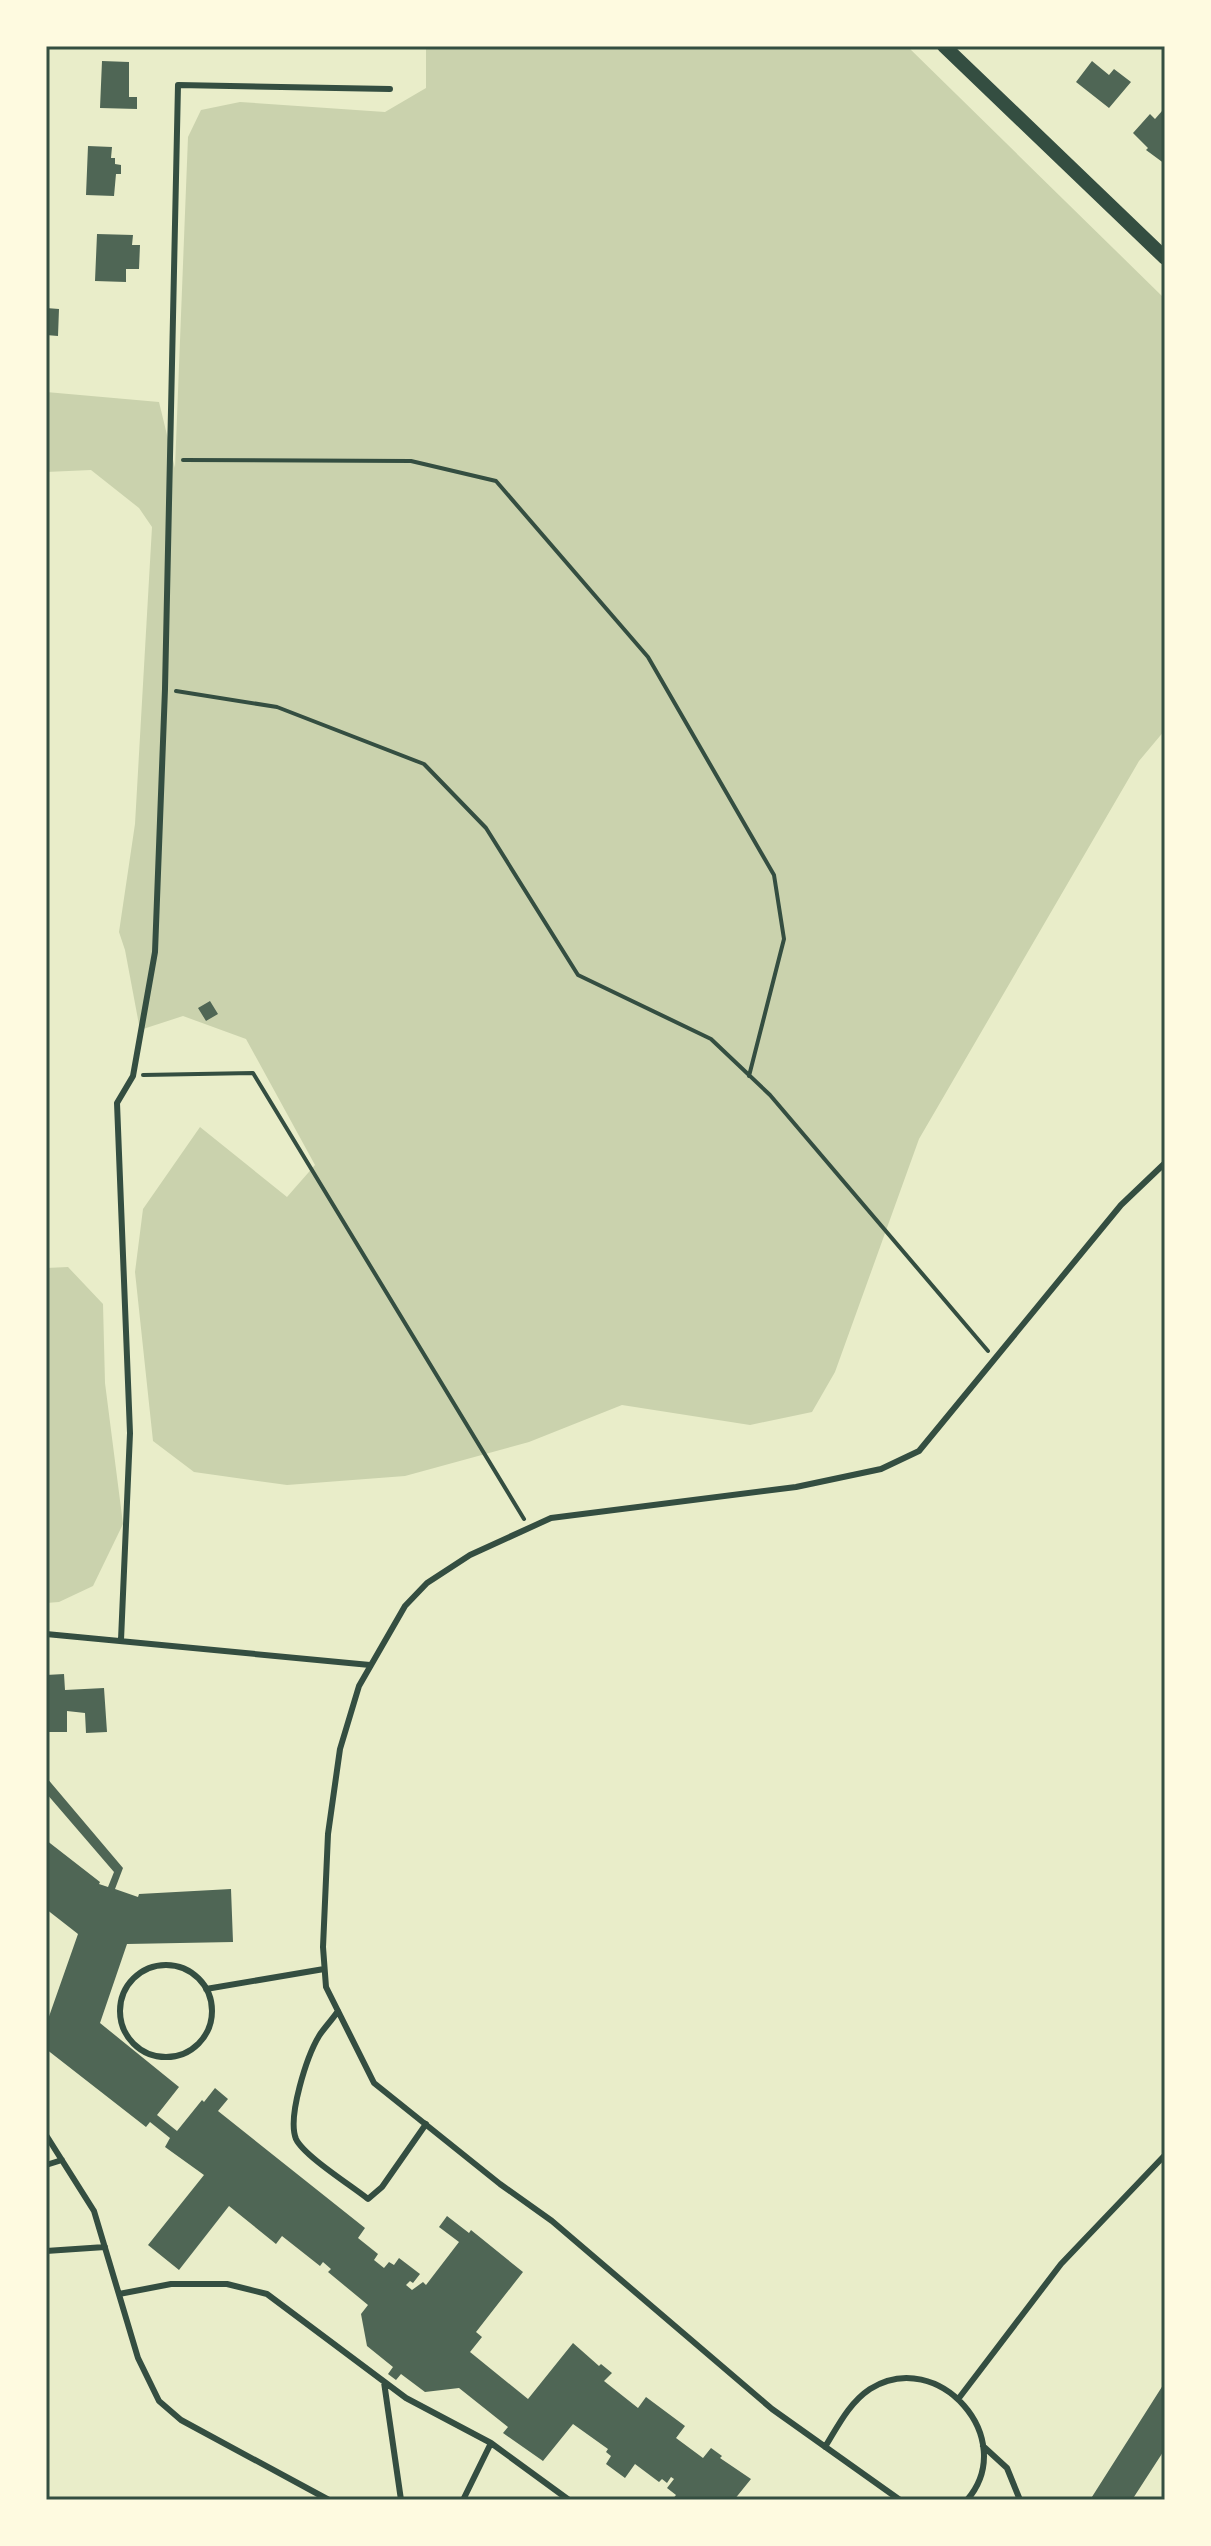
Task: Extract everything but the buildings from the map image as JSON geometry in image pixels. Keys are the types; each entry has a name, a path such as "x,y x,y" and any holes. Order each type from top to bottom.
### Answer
{"street":[{"path":"944,46 1165,258"}],"lane":[{"path":"121,1640 130,1433 117,1103 133,1076 155,952 165,689 178,85 390,89"},
{"path":"900,2500 772,2409 552,2221 500,2184 374,2083 326,1987 324,1969 328,1834 340,1749 359,1686 405,1606 427,1583 470,1555 551,1518 796,1487 881,1469 919,1451 1121,1205 1165,1163"},
{"path":"46,1634 370,1665"},
{"path":"179,1967 192,1973 206,1989 213,2011 210,2026 203,2040 192,2050 177,2056 162,2057 147,2053 134,2045 125,2032 120,2017 121,2002 137,1976 149,1969 179,1967"},
{"path":"206,1989 324,1969"},
{"path":"338,2011 318,2037 305,2067 295,2117 296,2138 312,2157 368,2199 382,2187 426,2124"},
{"path":"46,2135 94,2211 138,2358 159,2401 181,2420 329,2500"},
{"path":"959,2398 1061,2264 1165,2155"},
{"path":"46,2165 62,2160"},
{"path":"46,2251 105,2247"},
{"path":"119,2294 171,2284 227,2284 267,2294 406,2398 491,2443 569,2500"},
{"path":"825,2447 852,2404 871,2388 895,2380 920,2379 943,2387 959,2398 977,2422 983,2446 982,2471 967,2500"},
{"path":"384,2382 401,2500"},
{"path":"463,2500 491,2443"},
{"path":"983,2446 1007,2468 1020,2500"}],"path":[{"path":"170,460 411,461 496,481 648,657 774,875 784,939 749,1076"},
{"path":"165,689 277,707 424,764 486,828 578,975 711,1039 770,1095 995,1359"},
{"path":"133,1076 253,1073 529,1527"}],"green space":[{"path":"426,46 907,46 1165,299 1165,730 1139,761 919,1139 835,1372 812,1412 750,1425 622,1405 529,1442 405,1476 287,1485 194,1472 153,1441 135,1272 143,1209 200,1127 287,1197 315,1165 246,1039 183,1016 140,1030 119,932 135,824 152,527 139,508 91,470 46,472 46,392 159,402 175,468 188,137 201,110 240,102 385,112 426,88"},
{"path":"68,1267 103,1304 105,1383 123,1524 93,1586 59,1602 46,1603 46,1268"}]}
